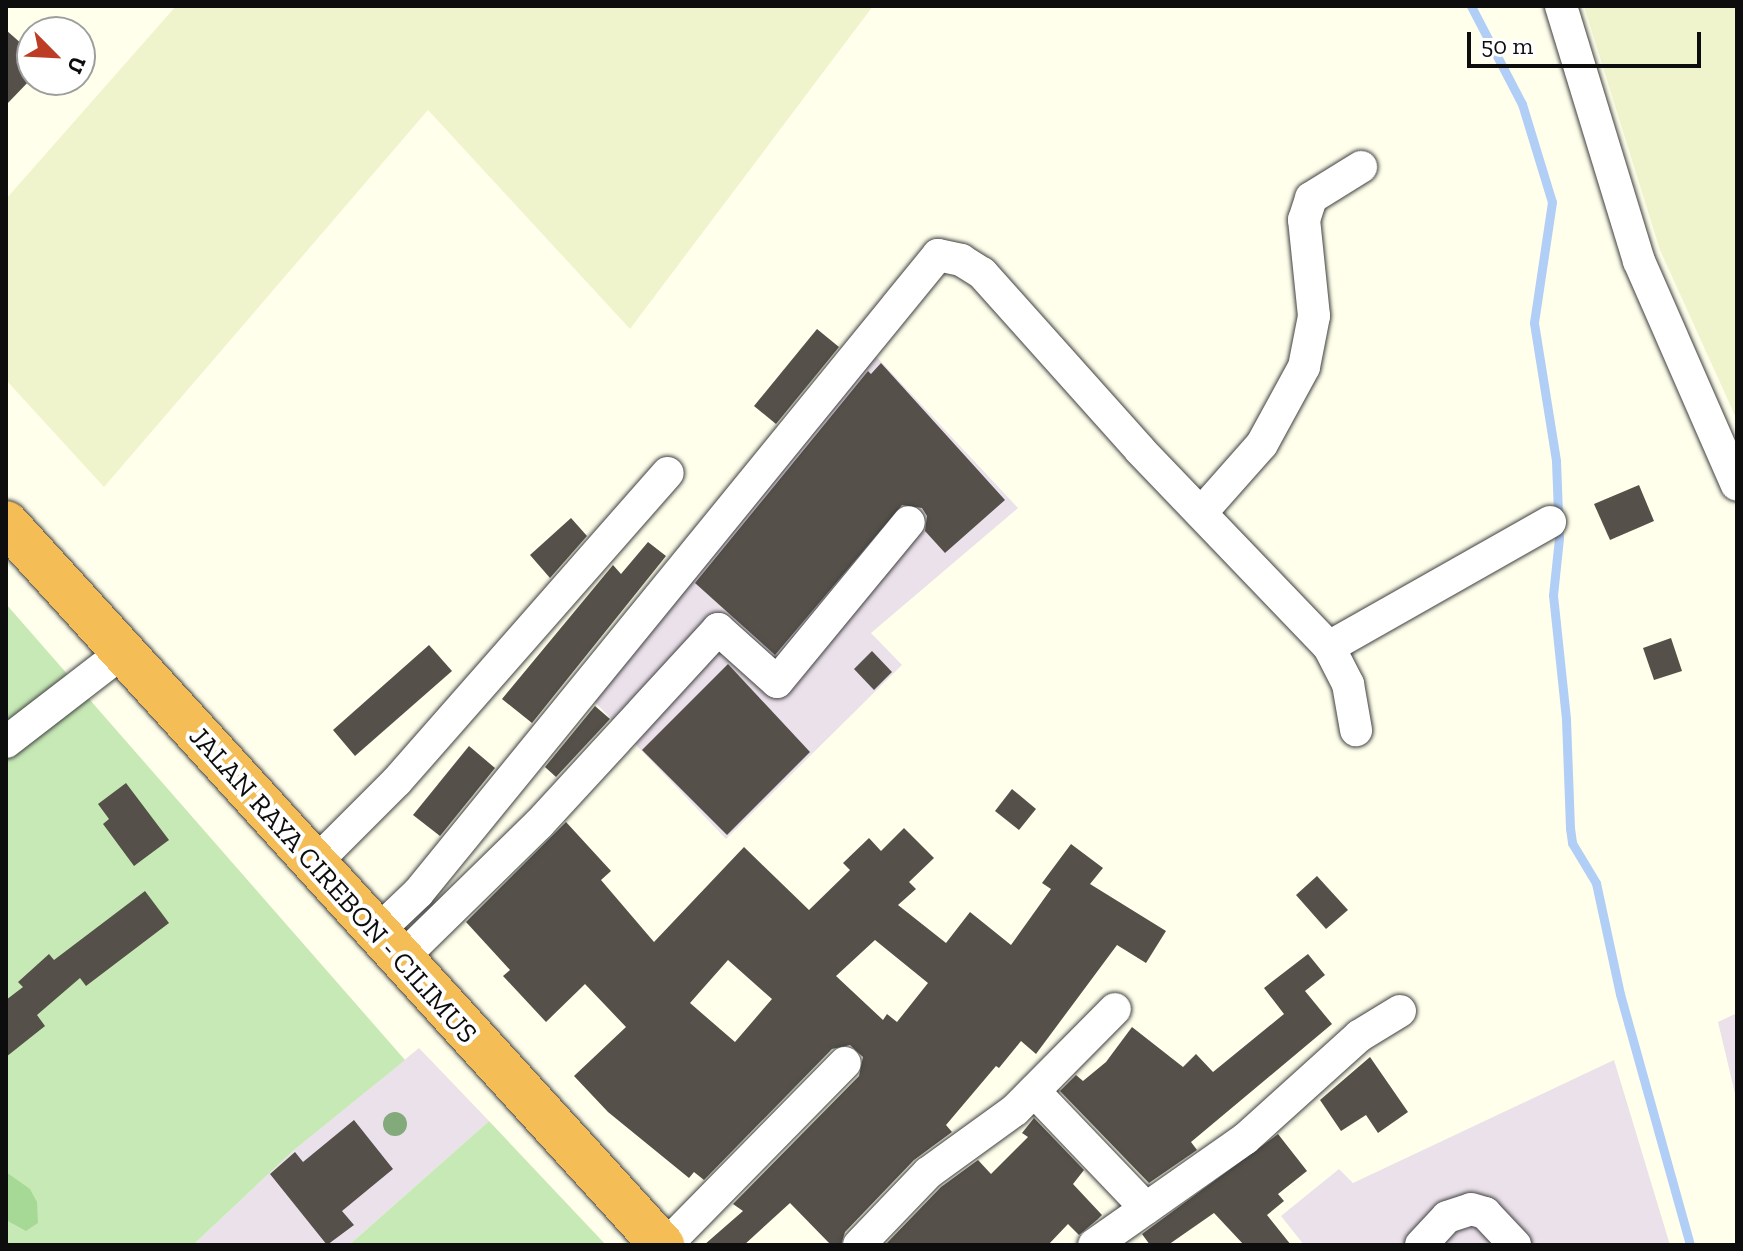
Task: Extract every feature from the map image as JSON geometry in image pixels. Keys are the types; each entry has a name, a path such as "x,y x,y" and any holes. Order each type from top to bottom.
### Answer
{"highway":[{"name":"JALAN RAYA CIREBON - CILIMUS","path":"6,523 314,864 404,931 664,1245"}],"street":[{"path":"1561,6 1639,261 1737,485"},
{"path":"1201,513 1262,444 1304,367 1314,316 1304,220 1311,198 1361,167"},
{"path":"404,931 938,255 961,260 982,273 1201,513 1329,647 1348,684 1356,730"},
{"path":"314,864 397,781 668,473"},
{"path":"404,931 539,824 718,629 724,628 777,682 909,522"},
{"path":"1329,647 1550,522"},
{"path":"6,742 123,652"},
{"path":"859,1245 928,1173 994,1128 1115,1009"},
{"path":"1094,1245 1245,1139 1359,1036 1400,1011"},
{"path":"664,1245 845,1063"},
{"path":"1034,1091 1146,1208"},
{"path":"1421,1245 1447,1217 1471,1209 1485,1213 1515,1245"}],"shaded area":[{"path":"872,352 1018,508 871,633 902,665 726,839 593,700"},
{"path":"1737,1013 1737,1102 1718,1022"},
{"path":"419,1048 489,1121 349,1245 193,1245 294,1150"},
{"path":"1614,1060 1670,1245 1304,1245 1281,1216 1339,1169 1353,1183"}],"green space":[{"path":"176,6 873,6 630,329 428,110 104,487 6,380 6,199"},
{"path":"1584,6 1737,6 1737,420 1660,250"},
{"path":"6,604 405,1060 294,1150 193,1245 6,1245"},
{"path":"489,1121 606,1245 349,1245"},
{"path":"6,1172 30,1189 37,1202 38,1223 26,1231 6,1220"}],"building":[{"path":"6,30 16,39 16,95 6,105"},
{"path":"817,329 839,347 776,424 754,406"},
{"path":"881,363 1005,500 945,553 925,531 927,516 922,508 902,505 775,655 695,583 868,371 871,374"},
{"path":"1639,485 1654,521 1610,540 1594,504"},
{"path":"571,518 587,536 550,578 530,555"},
{"path":"648,542 666,556 532,723 502,699 613,565 621,574"},
{"path":"1671,638 1682,671 1654,680 1643,648"},
{"path":"429,645 452,671 355,756 333,730"},
{"path":"872,651 892,672 874,690 854,669"},
{"path":"728,664 810,752 727,835 642,750"},
{"path":"595,706 610,719 556,777 545,767"},
{"path":"469,746 495,768 440,836 413,815"},
{"path":"126,783 169,840 134,866 103,824 109,819 98,804"},
{"path":"1012,789 1036,809 1019,830 995,811"},
{"path":"566,822 611,871 601,880 654,942 744,847 809,910 850,870 843,863 869,838 881,851 904,828 934,858 909,882 916,889 898,905 946,943 970,912 1011,945 1051,889 1042,883 1071,844 1103,868 1090,884 1166,931 1146,963 1117,945 1036,1054 1021,1041 946,1125 952,1132 914,1160 845,1232 841,1245 831,1245 790,1203 744,1245 704,1245 743,1211 733,1204 859,1076 863,1057 850,1045 832,1049 704,1180 694,1172 689,1178 608,1112 574,1076 626,1027 585,984 546,1022 503,976 510,970 466,922","holes":["875,940 928,983 897,1022 887,1014 883,1020 836,976","728,960 772,999 735,1042 690,1003"]},
{"path":"1317,876 1348,910 1326,929 1296,895"},
{"path":"145,891 169,923 86,986 80,978 37,1015 45,1026 6,1057 6,1000 23,987 18,982 49,954 54,960"},
{"path":"1308,954 1325,975 1305,991 1332,1024 1191,1142 1197,1150 1149,1183 1060,1091 1076,1075 1083,1081 1106,1062 1132,1027 1183,1067 1196,1054 1213,1072 1284,1014 1264,988"},
{"path":"1370,1057 1408,1112 1378,1133 1366,1115 1341,1131 1320,1100"},
{"path":"1034,1118 1084,1170 1073,1184 1102,1215 1098,1219 1079,1235 1068,1224 1048,1245 885,1245 941,1187 978,1160 991,1174 1028,1137 1022,1133"},
{"path":"354,1120 393,1169 342,1211 354,1225 327,1245 270,1174 295,1152 303,1162"},
{"path":"1278,1134 1307,1171 1278,1194 1284,1201 1267,1215 1291,1245 1244,1245 1214,1213 1168,1245 1150,1245 1142,1234"}],"waterway":[{"path":"1471,6 1522,104 1552,202 1534,323 1556,461 1559,538 1553,595 1566,719 1572,843 1596,883 1620,994 1690,1245"}]}
